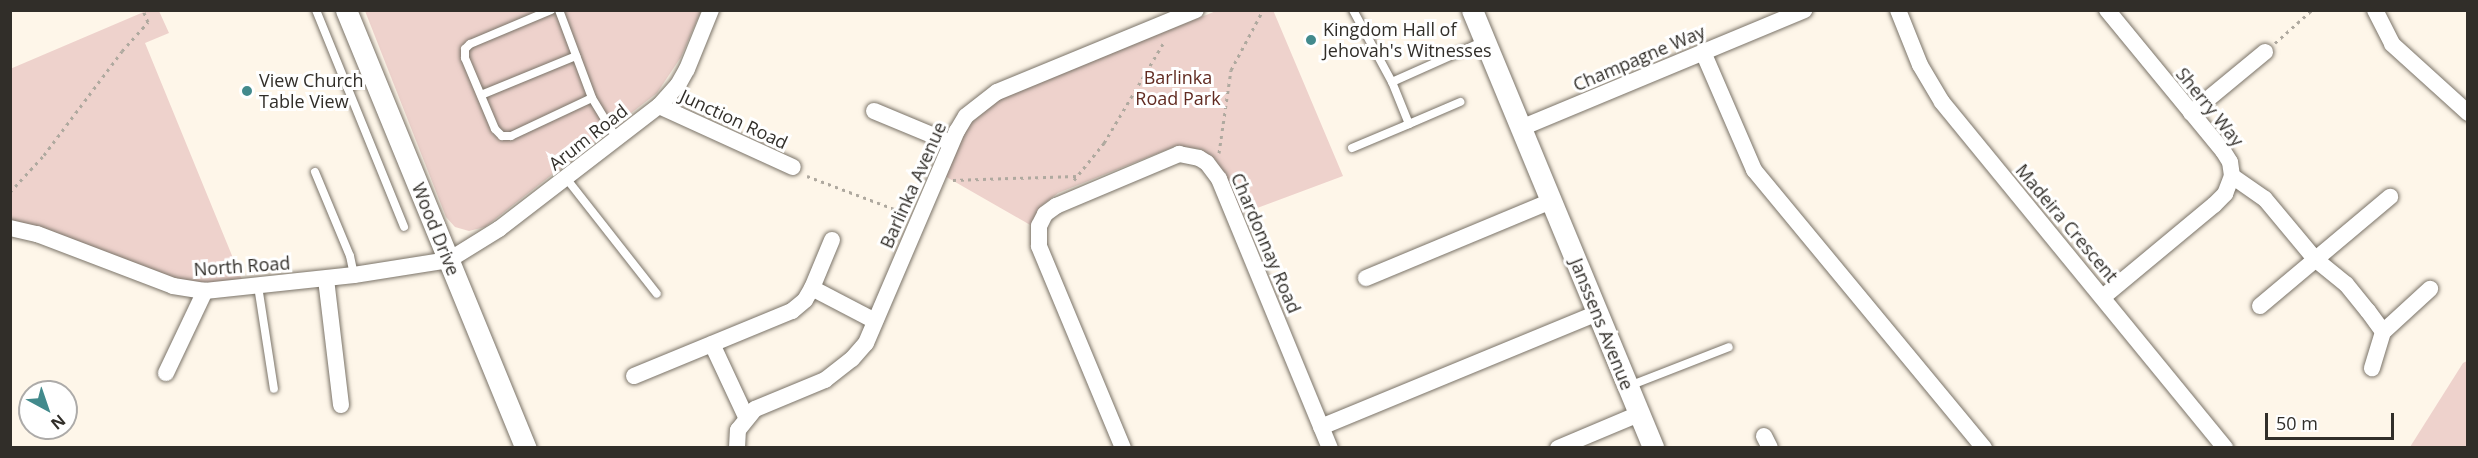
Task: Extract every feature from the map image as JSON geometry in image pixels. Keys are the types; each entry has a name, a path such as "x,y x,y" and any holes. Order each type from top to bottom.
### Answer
{"street":[{"name":"Wood Drive","path":"346,10 526,447"},
{"name":"Arum Road","path":"449,260 483,240 659,106 678,85 687,69 711,10"},
{"name":"Barlinka Avenue","path":"746,417 755,410 825,380 838,371 866,343 951,143 966,116 997,92 1196,10"},
{"name":"Janssens Avenue","path":"1472,10 1653,447"},
{"name":"Champagne Way","path":"1521,128 1804,10"},
{"name":"Madeira Crescent","path":"1898,10 1920,64 1942,102 2225,447"},
{"name":"Sherry Way","path":"2103,297 2214,205 2237,178 2223,151 2107,10"},
{"path":"2375,10 2392,44 2468,113"},
{"path":"1703,52 1754,170 1984,447"},
{"path":"2190,113 2265,52"},
{"name":"Junction Road","path":"659,106 793,167"},
{"path":"874,111 951,143"},
{"name":"Chardonnay Road","path":"1123,447 1040,246 1039,226 1046,214 1056,206 1179,154 1199,158 1214,172 1330,447"},
{"path":"2237,178 2265,199 2315,259 2346,284 2383,332"},
{"path":"2260,306 2390,197"},
{"path":"1366,278 1551,201"},
{"name":"North Road","path":"10,228 37,234 173,286 205,291 326,279 449,260"},
{"path":"634,376 792,311 805,300 812,288 831,240"},
{"path":"326,279 341,405"},
{"path":"812,288 875,321"},
{"path":"2372,368 2383,332 2430,289"},
{"path":"166,373 205,291"},
{"path":"1321,427 1598,313"},
{"path":"712,344 746,417 738,430 737,447"},
{"path":"1558,447 1639,414"}],"lane":[{"path":"316,10 404,227"},
{"path":"551,10 467,46 465,58 498,133 506,136 592,98"},
{"path":"559,10 592,98 617,139"},
{"path":"1353,10 1392,82 1409,124"},
{"path":"1392,82 1484,41"},
{"path":"481,95 576,56"},
{"path":"347,87 374,77"},
{"path":"1352,148 1460,102"},
{"path":"315,172 350,256 354,275"},
{"path":"566,178 657,294"},
{"path":"258,286 274,389"},
{"path":"1628,387 1729,347"}],"path":[{"path":"10,192 44,155 122,51 148,22 143,10"},
{"path":"1214,172 1223,138 1232,70 1263,10"},
{"path":"2265,52 2312,10"},
{"path":"1056,206 1104,143 1169,33 1166,23"},
{"path":"793,167 803,174 919,218"},
{"path":"938,175 949,180 1091,177 1096,188"}],"green space":[{"name":"Barlinka Road Park","path":"1273,10 1343,176 1241,214 1215,159 1200,149 1176,146 1058,193 1041,206 1032,226 943,175 969,125 999,99 1216,11"},
{"path":"146,11 159,11 169,33 145,43 242,280 212,283 183,281 156,273 46,229 11,220 10,69"},
{"path":"365,11 701,11 681,57 657,93 485,227 469,231 455,227 446,217"},
{"path":"2467,361 2467,447 2410,447 2463,363"}],"place":[{"name":"Kingdom Hall of Jehovah's Witnesses","path":"1311,40"},
{"name":"View Church Table View","path":"247,91"}]}
